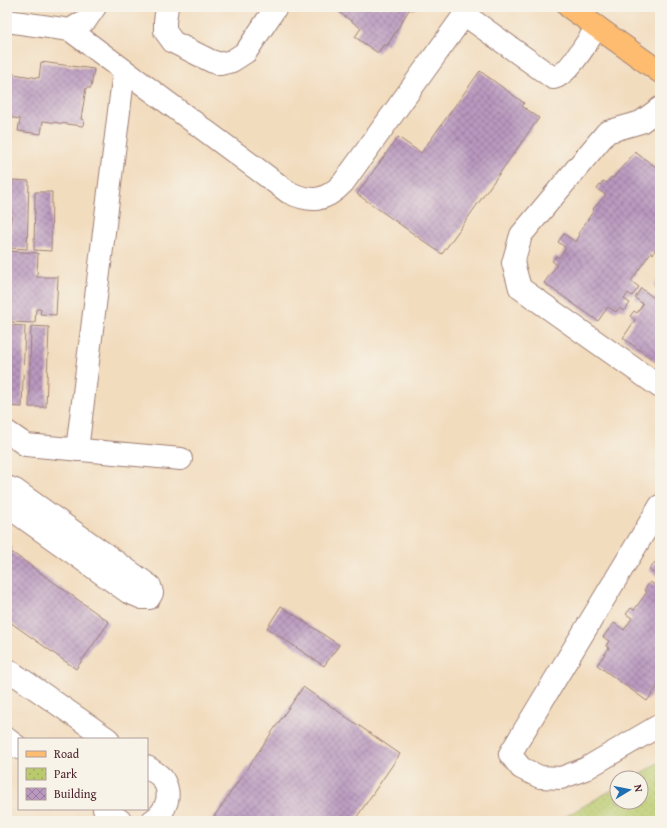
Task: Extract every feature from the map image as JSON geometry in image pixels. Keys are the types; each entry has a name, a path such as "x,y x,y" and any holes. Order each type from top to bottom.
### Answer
{"main road":[{"path":"569,7 660,72"}],"lane":[{"path":"70,30 86,20 95,7"},
{"path":"167,7 165,31 173,42 220,64 232,61 246,52 276,7"},
{"path":"7,21 70,30 288,192 300,198 314,200 335,192 344,183 468,11 553,78 558,78 566,71 597,27"},
{"path":"77,450 124,70"},
{"path":"659,112 640,122 606,132 521,235 514,263 520,288 660,387"},
{"path":"7,432 26,445 181,459"},
{"path":"7,487 15,490 150,586 152,593 149,598 142,598 128,592 7,506"},
{"path":"660,506 510,754 521,768 540,777 561,778 585,769 660,725"},
{"path":"7,669 107,738"},
{"path":"7,739 18,747"},
{"path":"148,768 161,778 168,791 167,804 160,816 152,821"},
{"path":"105,810 121,821"}],"green space":[{"path":"660,762 660,821 558,821 609,792 609,810 649,810 649,770 646,770"}],"building":[{"path":"332,7 415,7 413,10 410,8 387,46 384,44 378,53 355,37 361,28"},
{"path":"41,62 94,69 91,88 86,88 81,119 84,120 83,126 43,121 41,134 18,131 20,119 7,117 7,73 39,78"},
{"path":"480,71 524,103 522,106 539,118 442,254 357,194 398,137 421,153"},
{"path":"635,152 660,170 660,241 653,254 651,252 631,281 639,287 632,296 628,293 624,299 630,303 624,311 619,308 616,312 608,307 598,321 544,283 557,265 552,261 556,256 559,258 566,248 558,242 564,234 576,242 580,235 578,234 594,210 593,209 606,195 597,189 603,181 607,183 611,177 613,178"},
{"path":"12,180 29,181 27,249 10,248"},
{"path":"35,192 52,192 51,251 34,250"},
{"path":"8,251 38,253 37,277 58,277 56,315 40,314 41,309 36,309 35,323 7,322"},
{"path":"659,279 660,280 660,290 654,285"},
{"path":"641,288 654,298 660,290 660,365 623,338 635,320 630,316 634,311 637,313 643,304 635,298"},
{"path":"7,325 25,326 22,407 7,406"},
{"path":"31,326 49,327 46,407 29,407"},
{"path":"7,545 12,549 10,551 109,622 76,669 7,620"},
{"path":"655,562 659,564 660,562 660,578 649,570"},
{"path":"660,579 660,685 659,684 647,701 597,665 609,648 606,646 609,641 603,637 614,623 624,630 632,618 626,614 631,608 634,610 647,592 644,590 650,582 655,585"},
{"path":"281,606 339,645 324,666 267,628"},
{"path":"303,687 400,754 354,821 211,821"}]}
